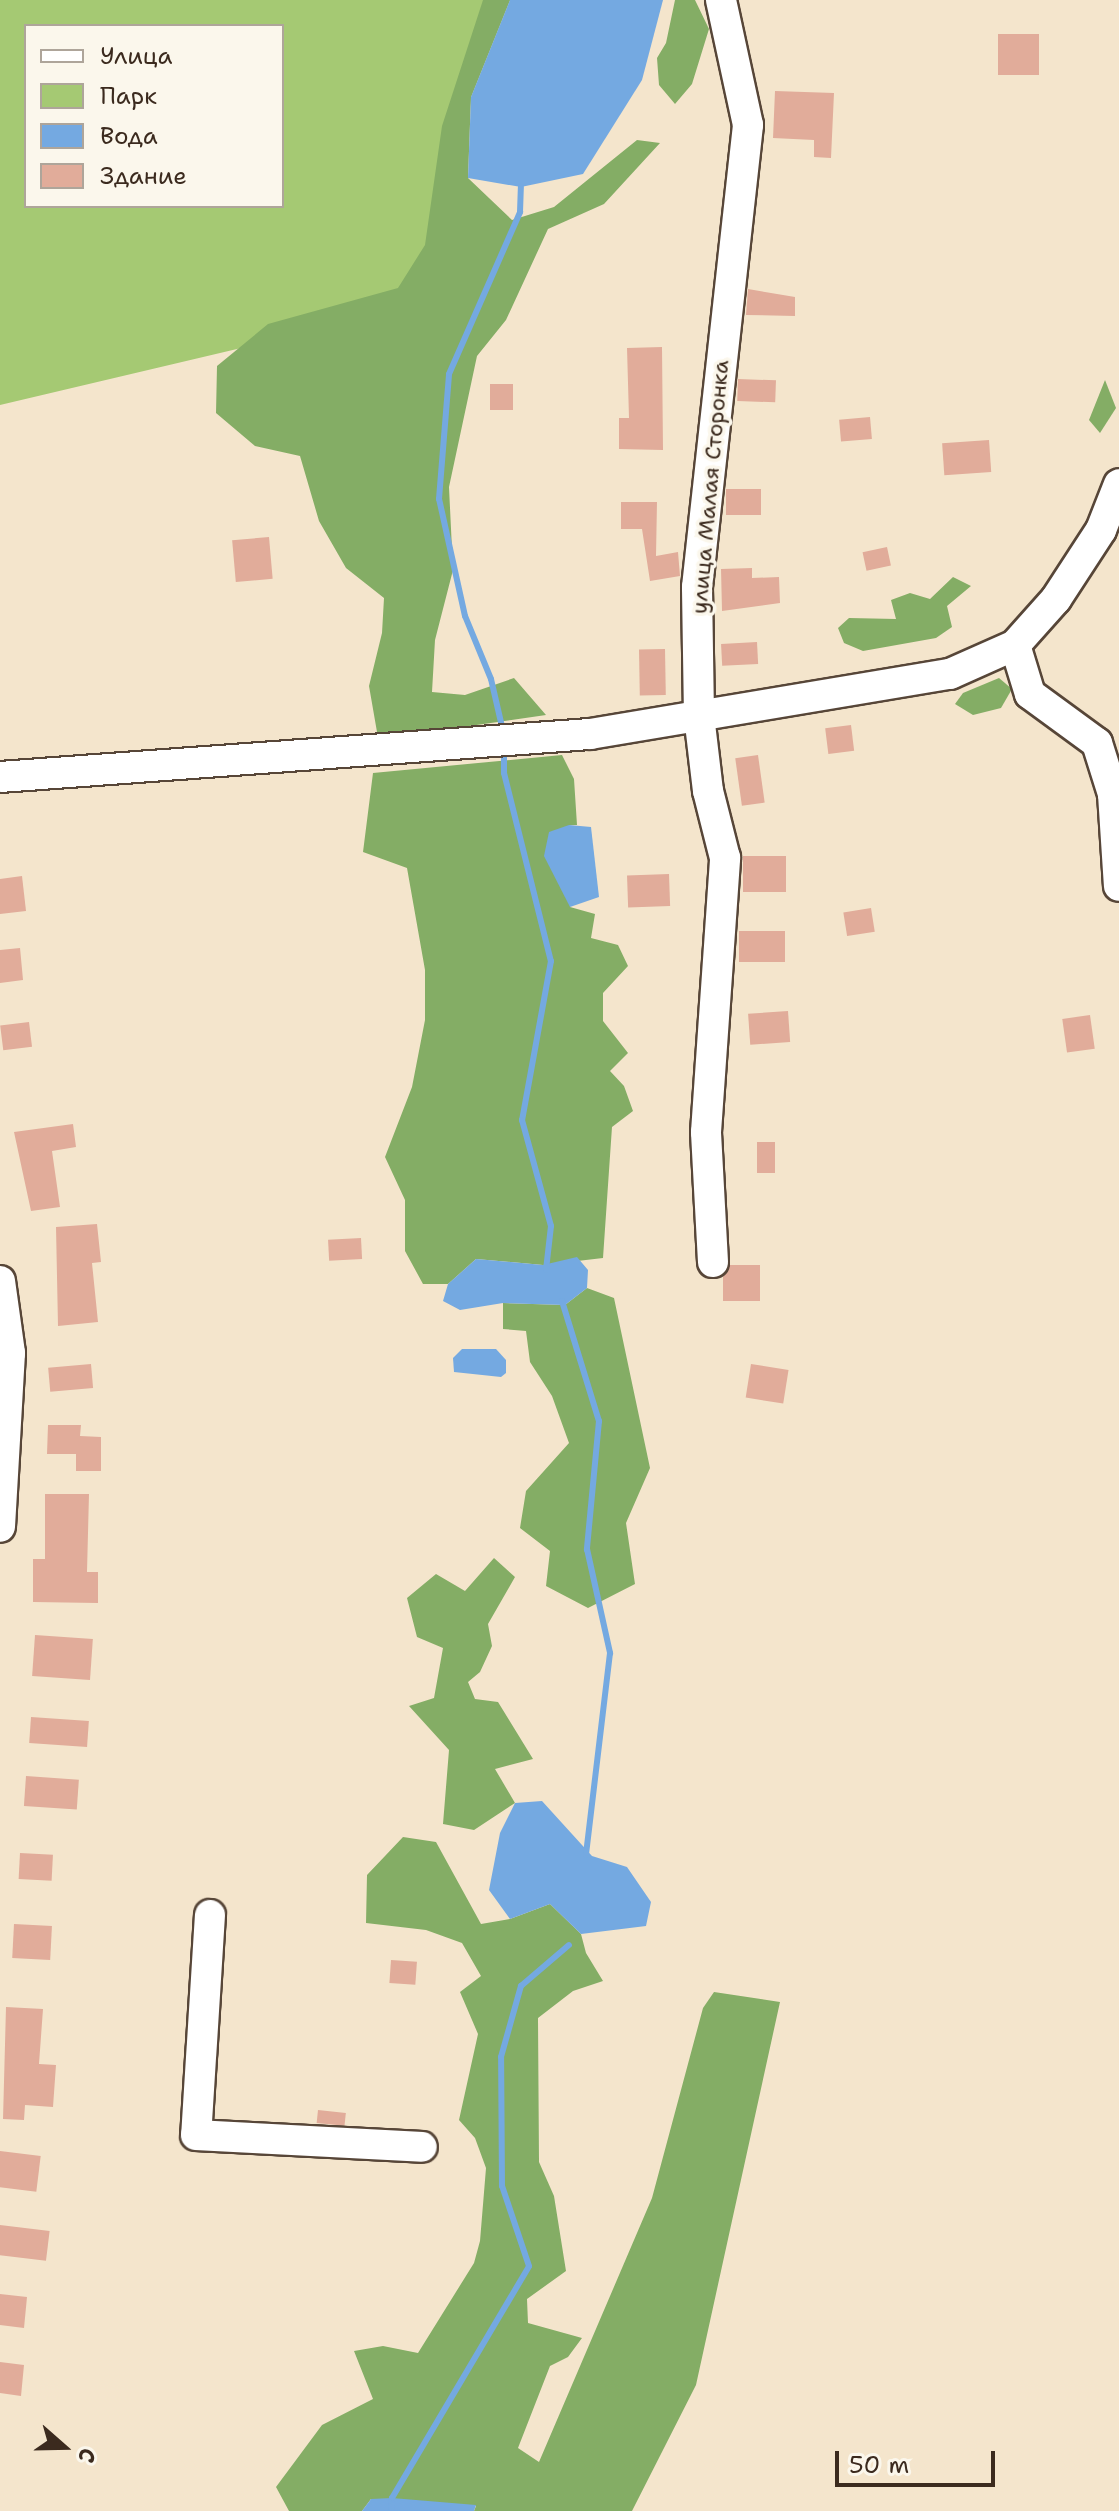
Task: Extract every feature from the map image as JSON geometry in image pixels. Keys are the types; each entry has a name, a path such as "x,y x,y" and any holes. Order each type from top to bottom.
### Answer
{"street":[{"name":"улица Малая Сторонка","path":"713,1262 706,1132 725,858 708,791 699,716 697,587 748,125 721,0"},
{"path":"0,777 590,734 950,674 1015,645 1056,599 1093,542 1119,484"},
{"path":"1015,645 1030,694 1097,743 1116,794 1119,886"},
{"path":"0,1281 10,1353 0,1527"},
{"path":"210,1915 196,2135 422,2147"}],"green space":[{"path":"0,0 510,0 471,97 449,299 0,405"},
{"path":"483,0 510,0 471,97 468,178 512,220 554,207 637,140 660,143 604,204 548,229 506,320 477,356 449,487 453,570 435,640 432,692 465,695 514,678 546,715 413,734 377,732 369,686 382,633 384,598 346,568 319,521 300,456 255,446 216,413 217,366 268,324 398,288 425,245 442,126"},
{"path":"675,0 695,0 709,29 692,84 675,104 659,85 657,58 666,43"},
{"path":"1105,380 1116,408 1100,433 1089,420"},
{"path":"953,577 971,586 947,606 952,627 936,638 863,651 844,643 838,628 849,618 896,619 891,600 910,593 930,599"},
{"path":"999,678 1012,689 1001,708 973,715 955,704 963,693"},
{"path":"562,755 574,779 577,825 569,825 570,907 595,914 591,938 618,945 628,966 603,993 603,1021 628,1053 610,1071 624,1086 633,1111 612,1127 603,1258 543,1265 476,1259 448,1284 423,1284 405,1251 405,1200 385,1157 412,1087 425,1020 425,970 407,868 363,852 373,773"},
{"path":"587,1288 614,1298 650,1468 626,1523 635,1584 588,1608 546,1586 550,1551 520,1528 526,1491 569,1443 552,1396 530,1362 526,1331 503,1329 503,1303 565,1305"},
{"path":"494,1558 515,1577 488,1624 492,1646 480,1672 468,1682 475,1699 498,1702 533,1759 495,1769 515,1803 474,1830 443,1824 449,1750 409,1706 434,1698 443,1648 417,1637 407,1598 436,1574 465,1591"},
{"path":"403,1837 436,1842 481,1924 510,1919 550,1904 581,1934 586,1953 603,1981 573,1991 538,2018 539,2162 554,2196 566,2271 527,2299 528,2323 582,2338 568,2357 550,2366 518,2448 539,2462 652,2198 703,2008 714,1992 780,2002 696,2385 632,2511 474,2511 476,2506 371,2499 362,2511 289,2511 276,2487 322,2425 373,2399 354,2351 383,2346 418,2353 474,2263 480,2241 486,2168 475,2138 459,2120 478,2034 460,1992 481,1976 462,1943 426,1930 366,1923 367,1875"}],"water":[{"path":"510,0 663,0 642,80 583,174 521,187 468,178 471,97"},
{"path":"569,825 591,827 599,897 570,907 544,856 549,832"},
{"path":"577,1257 588,1270 587,1288 565,1305 503,1303 460,1310 443,1301 448,1284 476,1259 543,1265"},
{"path":"462,1349 496,1349 506,1360 506,1373 501,1377 454,1372 453,1358"},
{"path":"542,1801 592,1856 627,1867 651,1902 646,1926 581,1934 550,1904 510,1919 489,1890 500,1833 515,1803"},
{"path":"371,2499 476,2505 474,2511 362,2511"}],"building":[{"path":"998,34 1039,34 1039,75 998,75"},
{"path":"775,91 834,93 831,158 814,157 814,140 773,138"},
{"path":"748,289 795,297 795,316 746,315"},
{"path":"662,347 663,450 619,449 619,418 629,418 627,348"},
{"path":"738,379 776,380 775,402 737,401"},
{"path":"490,384 513,384 513,410 490,410"},
{"path":"870,417 872,439 841,442 839,420"},
{"path":"989,440 991,472 944,475 942,443"},
{"path":"726,489 761,489 761,515 726,515"},
{"path":"621,502 657,502 656,556 678,552 680,576 650,581 642,529 621,529"},
{"path":"269,537 273,579 236,582 232,540"},
{"path":"887,547 891,566 866,571 863,552"},
{"path":"752,568 752,578 779,577 780,603 722,611 721,569"},
{"path":"757,642 758,664 722,666 721,644"},
{"path":"639,649 665,649 666,695 640,695"},
{"path":"851,725 854,751 828,754 825,728"},
{"path":"758,755 765,803 742,806 735,758"},
{"path":"743,856 786,856 786,892 743,892"},
{"path":"669,874 670,906 628,907 627,875"},
{"path":"22,876 26,911 0,914 0,879"},
{"path":"871,908 875,932 847,936 843,912"},
{"path":"739,931 785,931 785,962 739,962"},
{"path":"20,948 23,980 0,983 0,950"},
{"path":"788,1011 790,1042 750,1045 748,1014"},
{"path":"1090,1015 1095,1049 1067,1053 1062,1019"},
{"path":"29,1022 32,1047 3,1050 0,1026"},
{"path":"73,1124 76,1147 52,1151 60,1207 31,1211 14,1132"},
{"path":"757,1142 775,1142 775,1173 757,1173"},
{"path":"97,1224 101,1262 92,1263 98,1322 58,1326 56,1227"},
{"path":"361,1238 362,1259 329,1261 328,1240"},
{"path":"730,1265 760,1265 760,1301 723,1301 723,1277"},
{"path":"91,1364 93,1388 50,1392 48,1368"},
{"path":"751,1364 789,1370 783,1404 746,1398"},
{"path":"48,1425 81,1425 80,1436 101,1437 101,1471 76,1471 76,1454 47,1454"},
{"path":"45,1494 89,1494 87,1572 98,1572 98,1603 33,1602 33,1559 45,1559"},
{"path":"35,1635 93,1639 90,1680 32,1676"},
{"path":"31,1717 89,1721 87,1747 29,1743"},
{"path":"26,1776 79,1780 77,1810 24,1806"},
{"path":"20,1853 53,1855 52,1881 19,1879"},
{"path":"14,1924 52,1926 50,1960 12,1958"},
{"path":"391,1960 417,1962 415,1985 389,1983"},
{"path":"6,2007 43,2009 39,2064 56,2065 53,2107 25,2105 24,2120 3,2119"},
{"path":"318,2110 346,2113 344,2126 317,2123"},
{"path":"0,2151 41,2156 36,2192 0,2187"},
{"path":"0,2225 50,2231 46,2261 0,2255"},
{"path":"0,2294 27,2297 24,2328 0,2325"},
{"path":"0,2362 24,2365 21,2396 0,2393"}],"waterway":[{"path":"503,731 491,679 465,616 439,499 449,374 520,212 521,187"},
{"path":"504,750 504,773 551,961 522,1120 551,1226 546,1270"},
{"path":"562,1301 599,1421 587,1549 610,1653 586,1855"},
{"path":"391,2511 392,2498 529,2266 502,2186 501,2057 521,1986 569,1945"}]}
